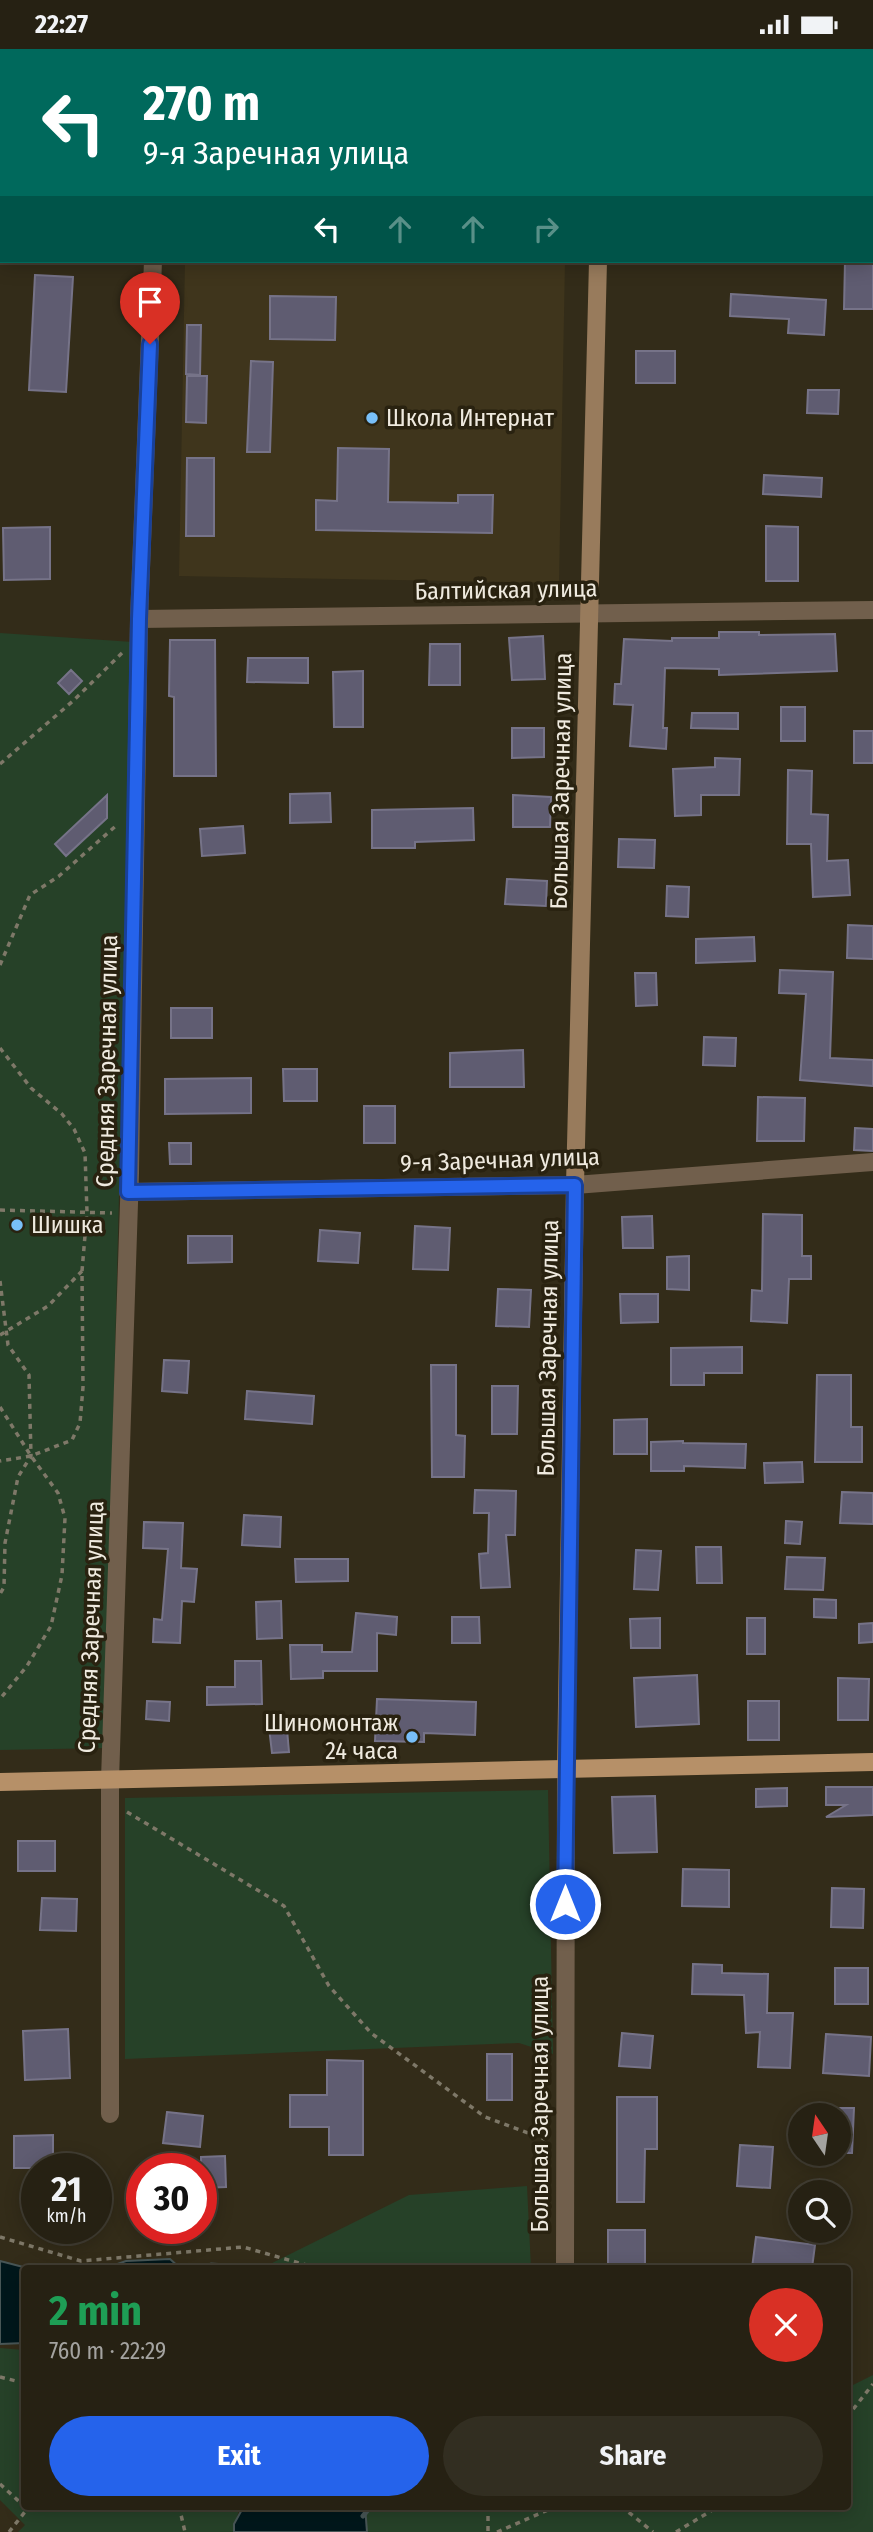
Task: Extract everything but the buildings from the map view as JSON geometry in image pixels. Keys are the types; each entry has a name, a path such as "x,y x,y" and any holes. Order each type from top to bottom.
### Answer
{"main road":[{"path":"0,1782 873,1762"}],"street":[{"name":"Средняя Заречная улица","path":"110,2114 110,1780 128,1214 139,628 153,263"},
{"name":"Большая Заречная улица","path":"565,2265 566,1769 575,1185 598,263"},
{"name":"Балтийская улица","path":"139,628 589,614 873,610"},
{"name":"9-я Заречная улица","path":"128,1192 575,1185 873,1162"}],"path":[{"path":"0,764 73,701 139,628"},
{"path":"0,965 30,895 60,876 136,809"},
{"path":"0,1048 31,1088 62,1114 74,1129 85,1153 87,1212 82,1271 83,1387 80,1423 72,1440 31,1456 0,1461"},
{"path":"0,1210 128,1214"},
{"path":"0,1335 48,1306 82,1271"},
{"path":"0,1281 8,1345 29,1375 31,1456 18,1477 5,1543 4,1587 0,1594"},
{"path":"0,1407 58,1493 65,1518 62,1575 51,1626 27,1666 0,1699"},
{"path":"110,1802 285,1906 329,1986 371,2033 485,2117 564,2146"},
{"path":"0,2237 81,2260 243,2248 306,2265"},
{"path":"0,2377 21,2382"},
{"path":"851,2412 873,2384"},
{"path":"0,2484 21,2502"},
{"path":"9,2532 26,2510"},
{"path":"180,2510 185,2532"},
{"path":"488,2510 488,2532"},
{"path":"497,2532 548,2510"},
{"path":"626,2510 653,2532"},
{"path":"676,2532 712,2510"}],"shaded area":[{"name":"Школа Интернат","path":"185,263 565,263 559,583 179,576"}],"green space":[{"path":"0,633 133,642 105,1748 0,1750"},
{"path":"548,1790 553,2054 519,2043 125,2059 125,1798"},
{"path":"527,2186 531,2265 268,2265 409,2195"},
{"path":"0,2348 21,2350 21,2510 239,2510 233,2532 18,2532 25,2525 0,2500"},
{"path":"873,2375 873,2532 367,2532 365,2510 851,2510 851,2386"}],"water":[{"path":"170,2259 177,2265 115,2265 126,2261"},
{"path":"0,2261 21,2266 21,2343 0,2344"},
{"path":"242,2510 365,2510 367,2532 234,2532 234,2524"}],"waterway":[{"path":"363,2516 368,2510"}],"place":[{"name":"Школа Интернат","path":"372,418"},
{"name":"Шишка","path":"17,1225"},
{"name":"Шиномонтаж 24 часа","path":"412,1737"}],"route":[{"path":"150,344 139,619 131,1147 128,1192 575,1185 565,1904"}]}
